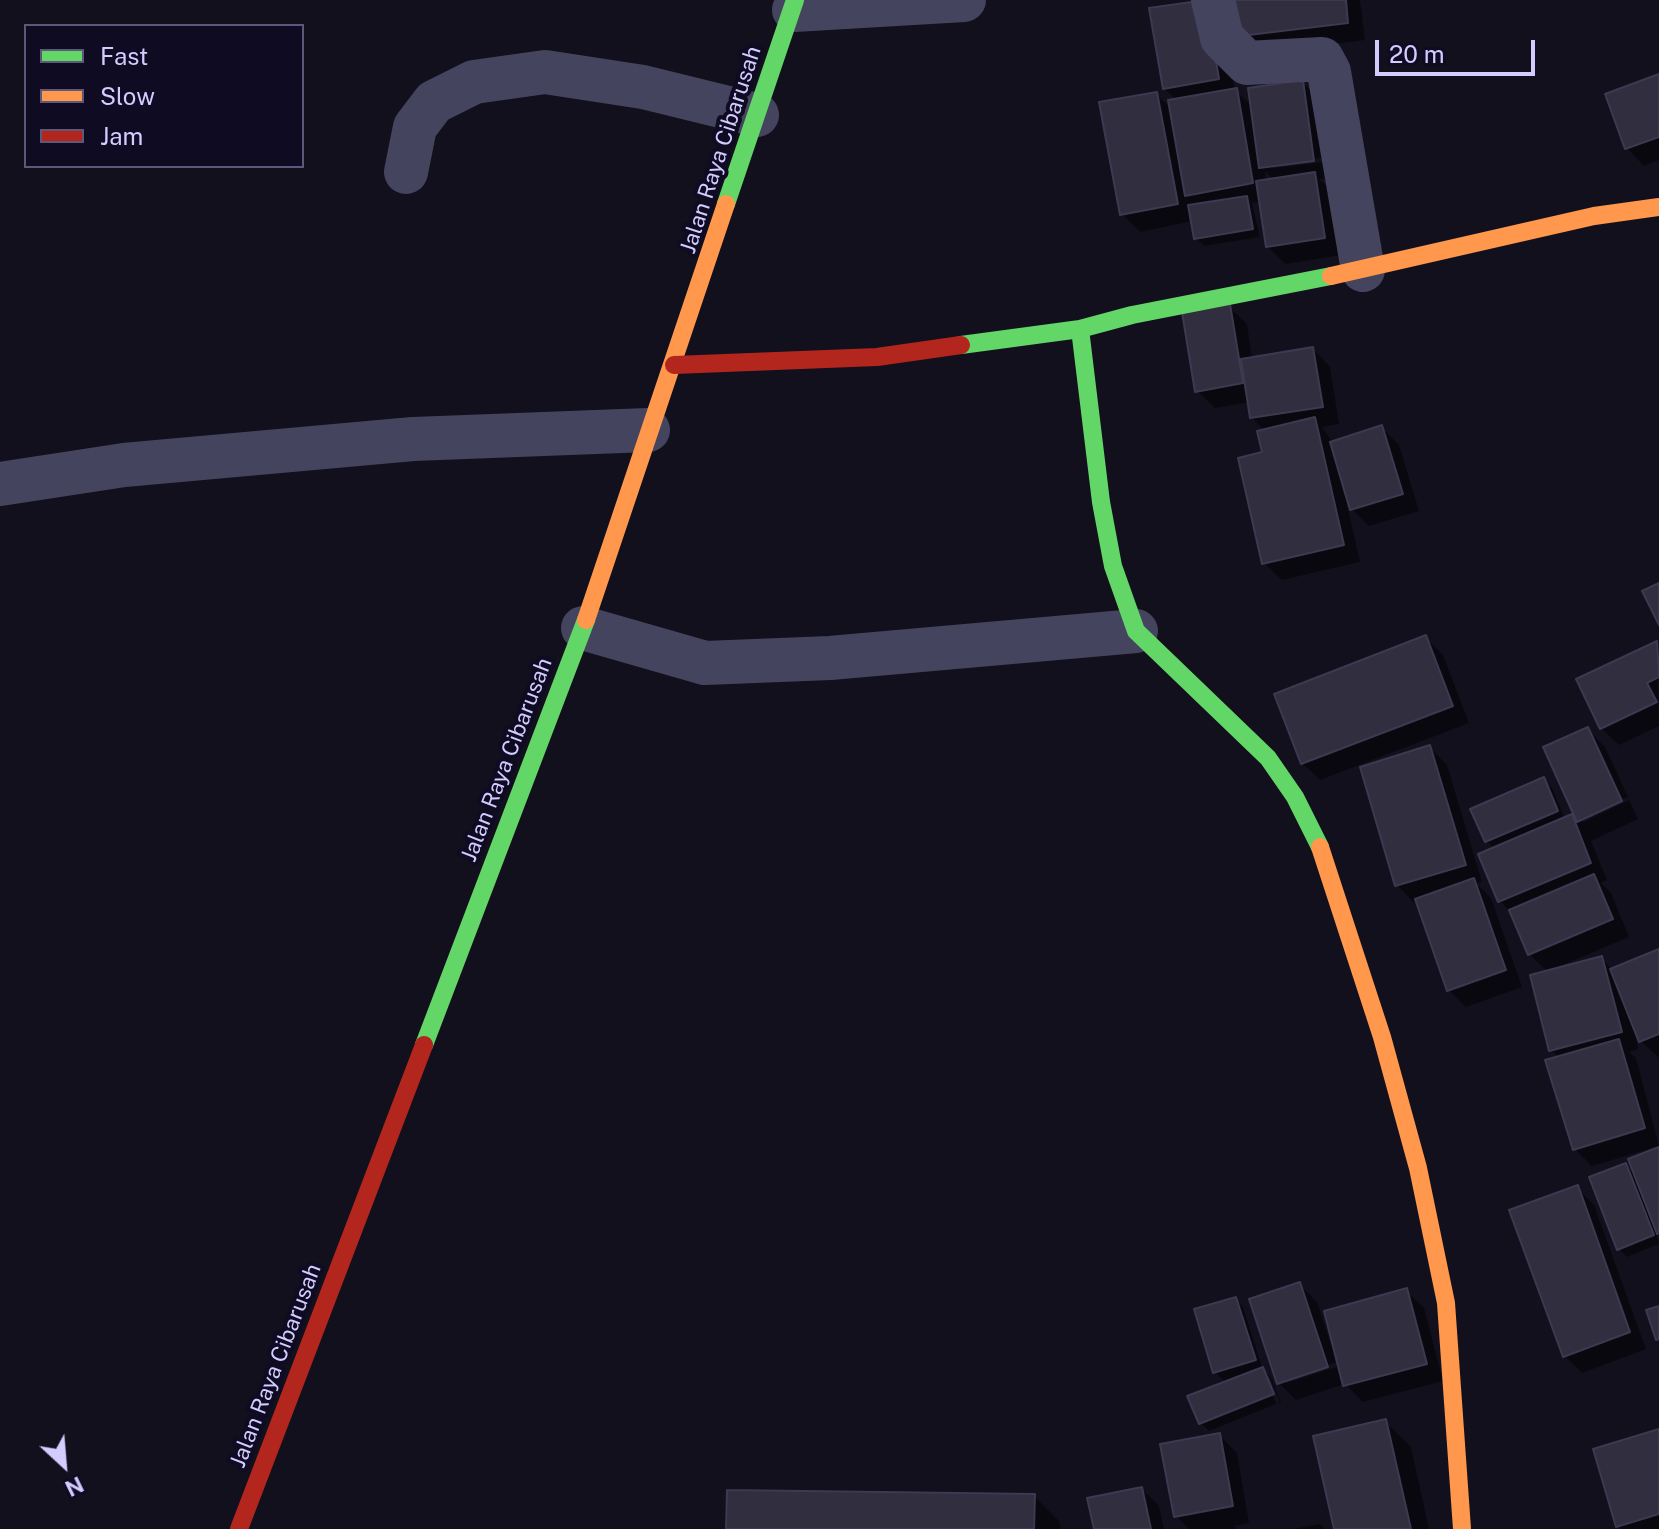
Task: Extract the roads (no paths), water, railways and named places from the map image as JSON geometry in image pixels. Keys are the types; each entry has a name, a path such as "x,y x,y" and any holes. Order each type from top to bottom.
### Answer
{"street":[{"path":"794,5 964,0"},
{"path":"1213,0 1222,38 1247,63 1322,59 1329,72 1363,270"},
{"name":"Jalan Raya Cibarusah","path":"239,1529 583,628 794,5"},
{"path":"406,172 415,127 434,102 474,82 545,72 643,87 757,115"},
{"path":"674,365 877,357 1080,329 1132,315 1363,270 1594,216 1659,207"},
{"path":"1080,329 1101,502 1113,566 1136,631 1268,758 1295,797 1317,839 1382,1037 1424,1198 1446,1303 1462,1529"},
{"path":"0,484 124,465 413,439 648,430"},
{"path":"583,628 705,663 830,658 1136,631"}]}
